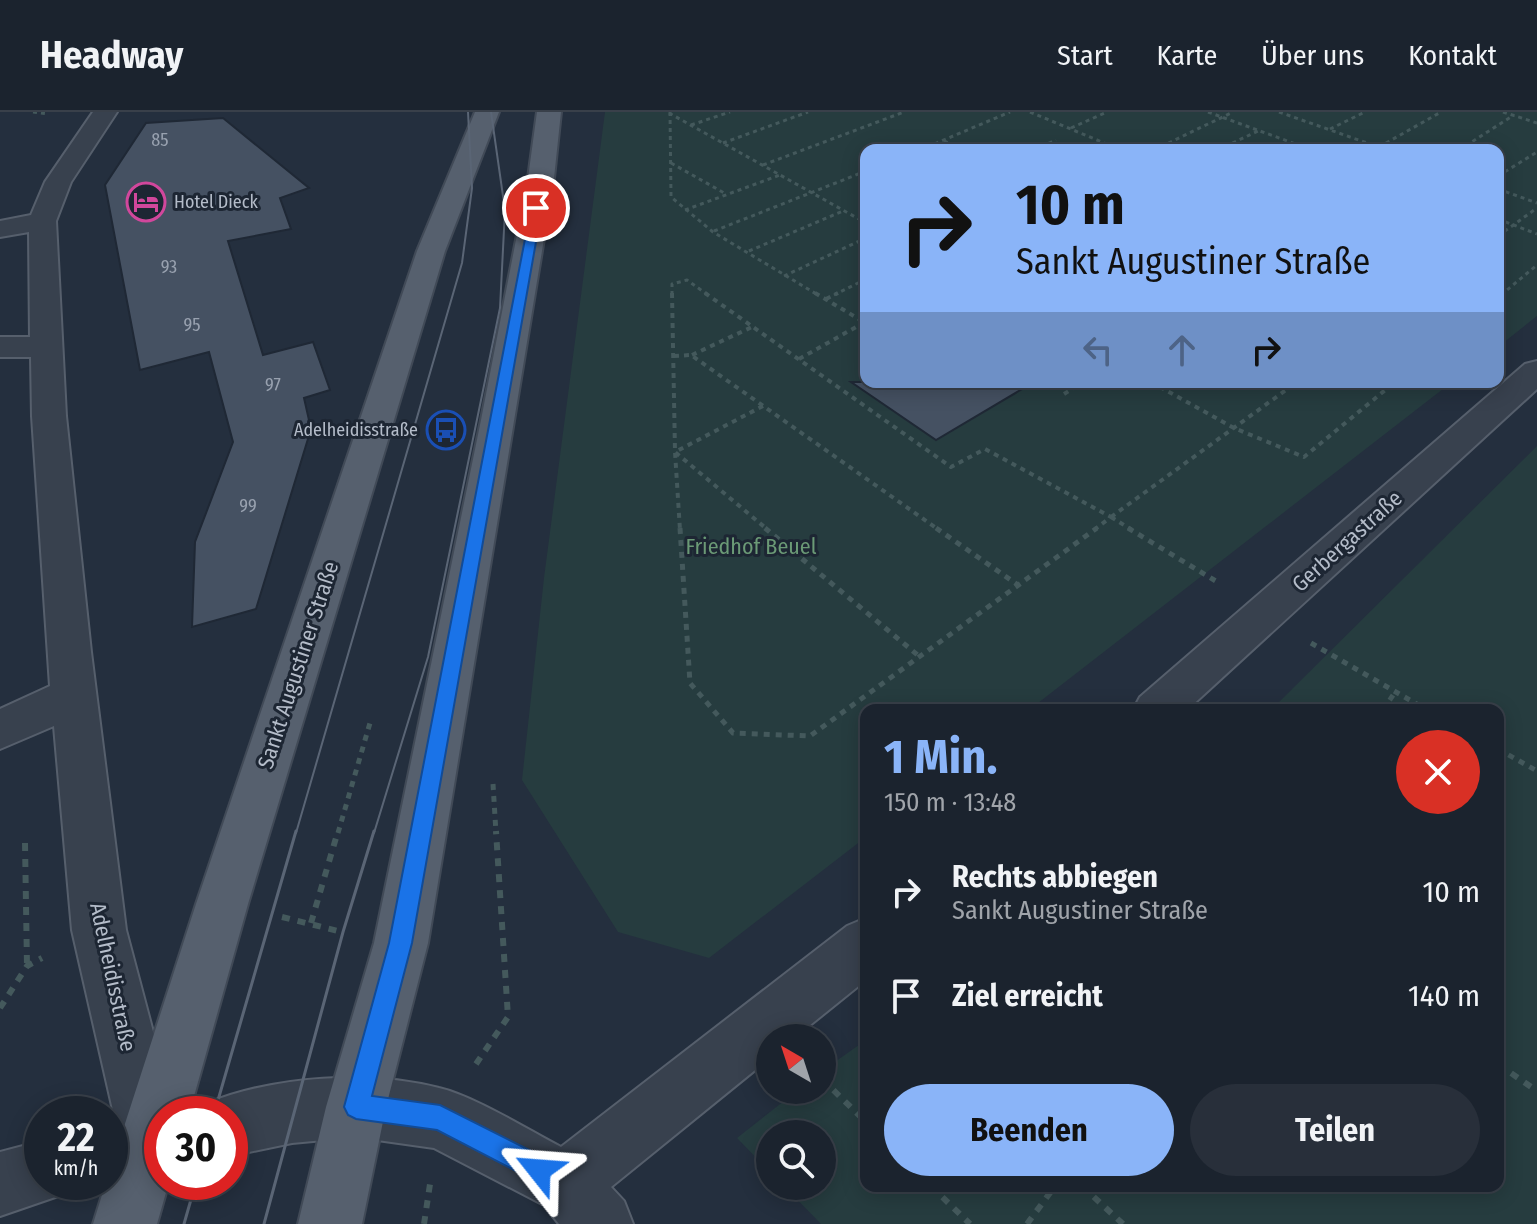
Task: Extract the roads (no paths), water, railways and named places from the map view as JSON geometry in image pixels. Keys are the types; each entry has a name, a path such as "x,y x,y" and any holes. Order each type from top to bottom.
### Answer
{"main road":[{"name":"Sankt Augustiner Straße","path":"125,1224 141,1142 222,904 431,251 487,112"},
{"path":"330,1224 356,1107 401,943 501,405 541,178 549,112"}],"street":[{"name":"Adelheidisstraße","path":"105,112 58,182 42,221 49,416 99,930 141,1142"},
{"path":"0,229 42,221"},
{"path":"0,347 47,347"},
{"name":"Gerbergastraße","path":"1163,704 1537,371"},
{"path":"0,730 74,696"},
{"path":"248,1122 292,1113 356,1107 440,1118 584,1204 860,951"},
{"path":"0,1184 24,1177"}],"tram line":[{"path":"296,833 462,263 472,188 468,112"},
{"path":"374,833 428,657 500,308 505,210 491,112"},
{"path":"219,1096 296,831"},
{"path":"264,1224 343,932 374,831"},
{"path":"184,1224 191,1200"}],"place":[{"name":"Hotel Dieck","path":"146,202"},
{"name":"Adelheidisstraße","path":"446,430"}],"park label":[{"name":"Friedhof Beuel","path":"751,546"}]}
